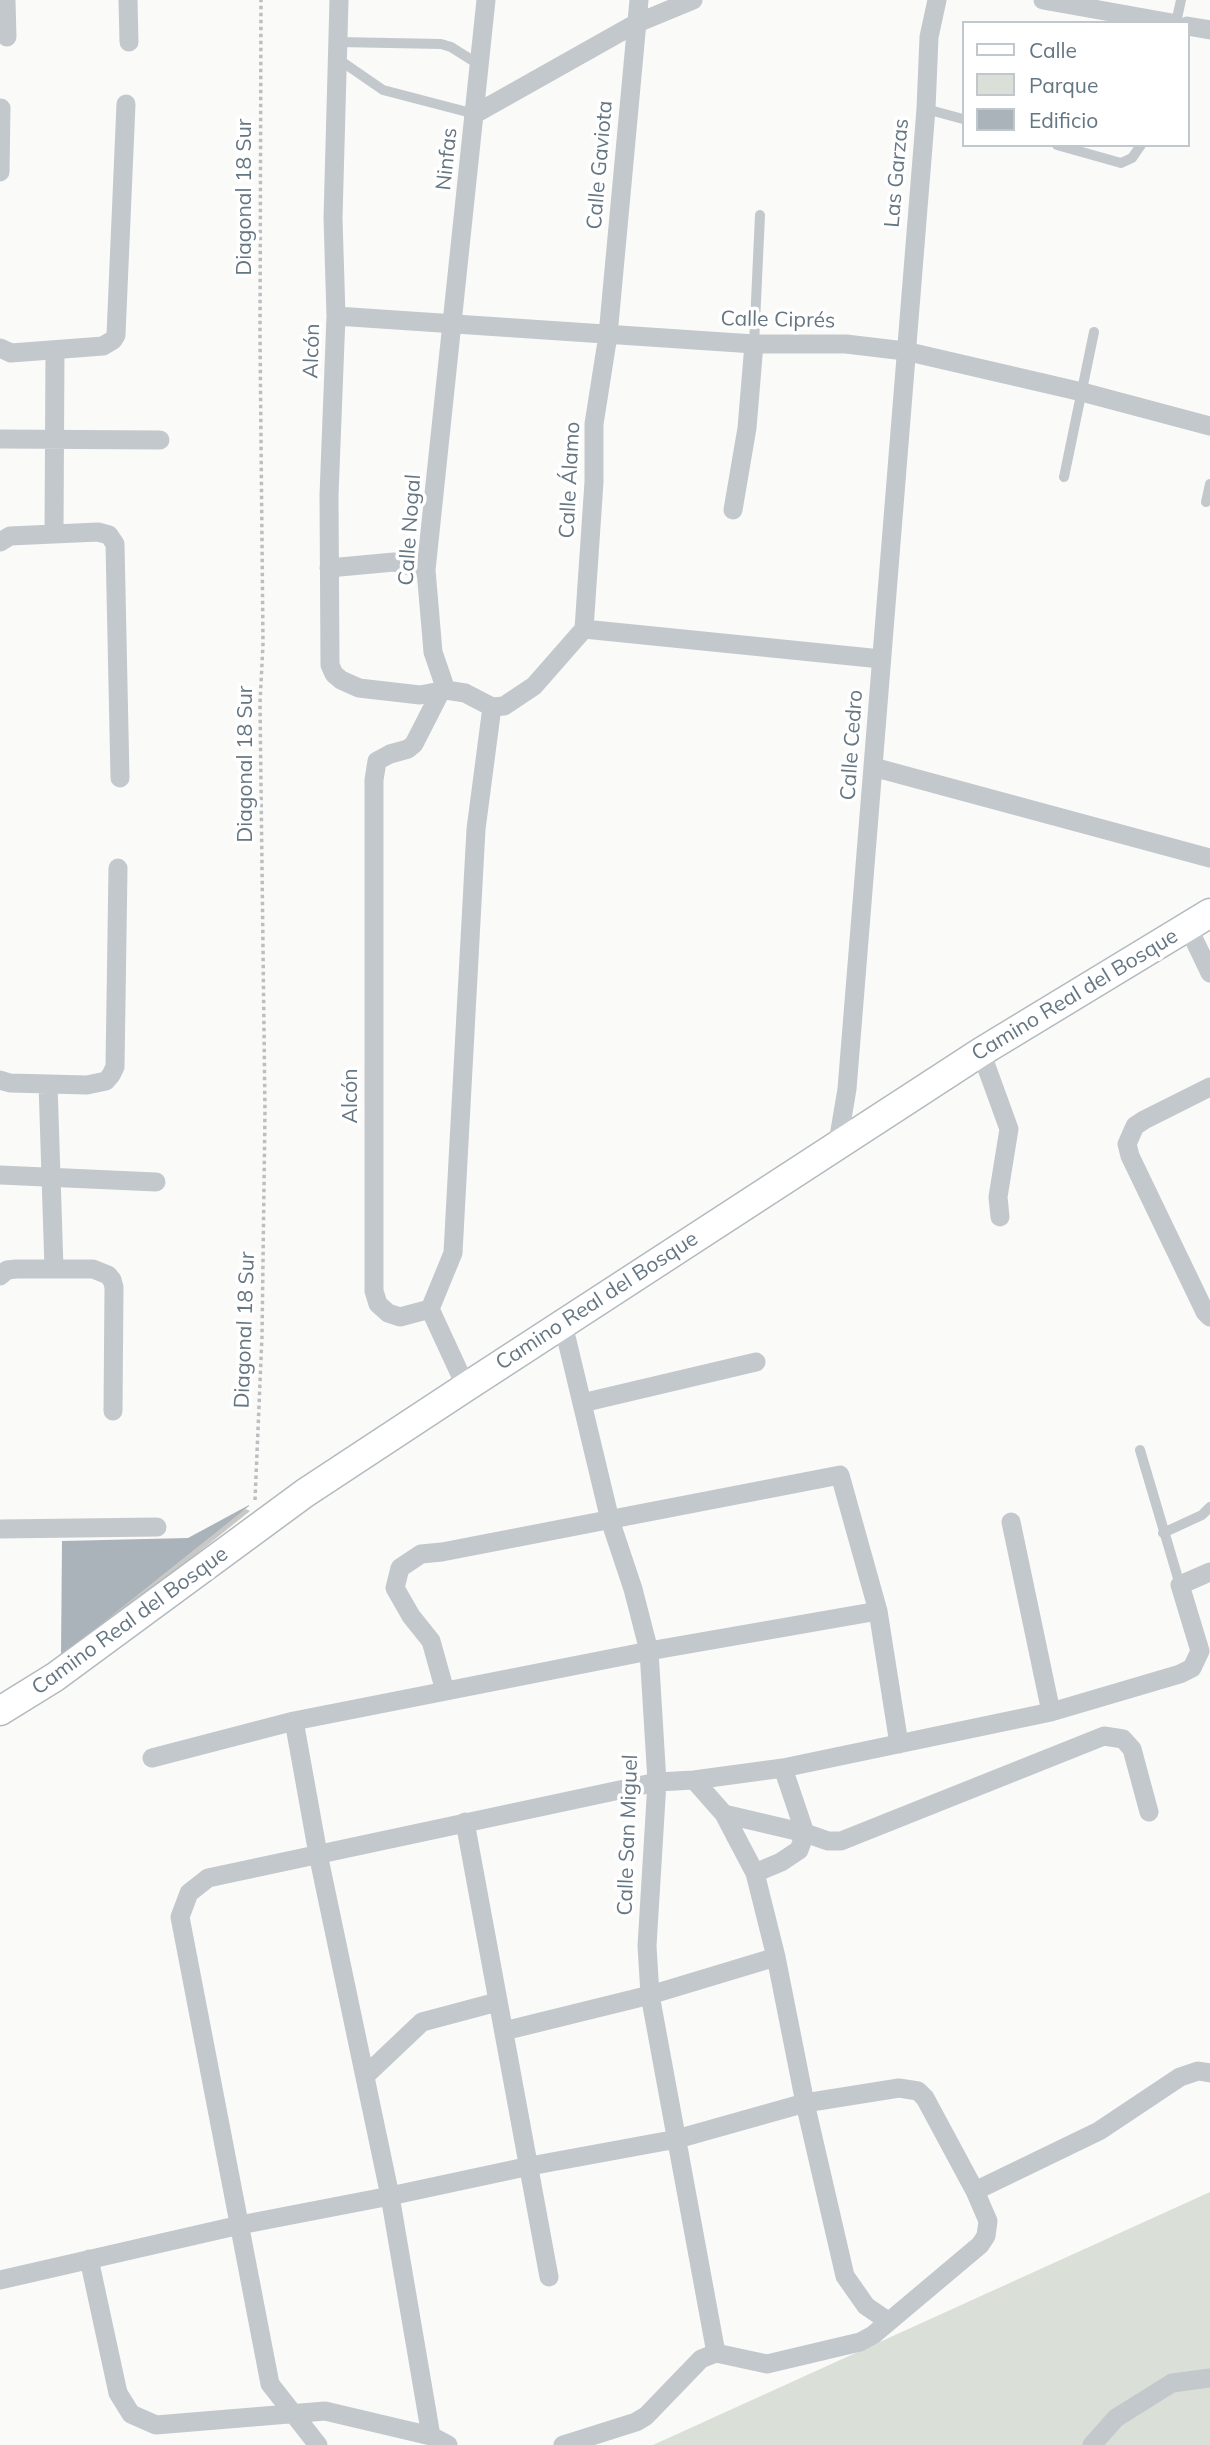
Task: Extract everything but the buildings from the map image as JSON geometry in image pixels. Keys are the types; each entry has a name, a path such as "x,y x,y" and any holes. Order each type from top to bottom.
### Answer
{"street":[{"path":"6,0 6,37"},
{"path":"128,0 129,42"},
{"name":"Alcón","path":"339,0 333,218 337,316 329,495 330,665 341,680 359,688 420,695 443,691"},
{"name":"Ninfas","path":"454,323 486,0"},
{"name":"Calle Gaviota","path":"608,335 639,0"},
{"path":"475,114 635,24 693,0"},
{"name":"Las Garzas","path":"905,351 926,109 929,37 937,0"},
{"path":"1043,0 1163,21"},
{"path":"1189,26 1210,30"},
{"path":"0,348 11,353 103,346 109,344 116,335 126,104"},
{"path":"0,172 1,108"},
{"name":"Calle Ciprés","path":"337,316 754,344 846,344 905,351 1082,391 1210,426"},
{"name":"Calle Nogal","path":"443,691 433,652 426,570 454,323"},
{"name":"Calle Álamo","path":"584,629 594,482 594,424 608,335"},
{"path":"733,510 747,428 754,344"},
{"path":"54,533 55,350"},
{"name":"Calle Cedro","path":"838,1142 848,1089 905,351"},
{"path":"0,439 160,440"},
{"path":"0,542 10,536 105,533 116,544 120,778"},
{"path":"329,568 394,562 426,570"},
{"path":"443,691 465,692 492,706 504,706 534,686 584,629 881,659"},
{"name":"Alcón","path":"430,1309 400,1317 388,1313 379,1304 374,1291 374,780 377,761 414,744 443,691"},
{"path":"466,1387 430,1309 446,1275 454,1241 476,829 492,706"},
{"path":"873,766 1210,858"},
{"path":"0,1080 97,1084 106,1081 116,1067 118,868"},
{"path":"1199,920 1210,973"},
{"name":"Camino Real del Bosque","path":"0,1711 55,1677 305,1493 838,1142 1199,920"},
{"path":"981,1052 1009,1129 998,1198 1000,1217"},
{"path":"48,1084 54,1268"},
{"path":"1210,1087 1143,1120 1135,1126 1127,1144 1130,1156 1205,1312 1210,1317"},
{"path":"0,1175 156,1182"},
{"path":"0,1276 7,1270 93,1269 113,1280 113,1411"},
{"name":"Calle San Miguel","path":"563,1324 610,1520 634,1589 649,1651 657,1782 647,1946 650,1995 716,2353"},
{"path":"582,1403 756,1362"},
{"path":"445,1691 431,1641 411,1616 395,1588 400,1567 421,1554 840,1475 878,1611 899,1744"},
{"path":"1011,1522 1051,1712"},
{"path":"0,1529 157,1527"},
{"path":"318,2445 270,2384 180,1917 189,1893 208,1878 657,1782 783,1768 899,1744 1051,1712 1180,1674 1192,1668 1200,1651 1180,1585 1210,1572"},
{"path":"152,1758 294,1721 649,1651 878,1611"},
{"path":"89,2259 118,2393 131,2414 156,2425 325,2412 439,2440 318,1854 294,1721"},
{"path":"724,1814 841,1842 1104,1736 1123,1739 1132,1749 1149,1812"},
{"path":"755,1873 781,1862 799,1850 805,1833 783,1768"},
{"path":"694,1780 724,1814 755,1873 776,1957 805,2104 845,2276 866,2306 888,2321"},
{"path":"465,1822 549,2277"},
{"path":"503,2031 650,1995 776,1957"},
{"path":"365,2076 422,2022 497,2002"},
{"path":"975,2191 1099,2131 1180,2077 1198,2071 1210,2073"},
{"path":"0,2280 240,2225 677,2139 805,2104 899,2088 918,2091 925,2098 975,2191 988,2228 980,2245 873,2335 860,2342 781,2362 755,2363 716,2353 701,2358 646,2416 636,2422 563,2445"},
{"path":"1092,2445 1116,2418 1172,2383 1210,2378"}],"lane":[{"path":"1175,21 1181,0"},
{"path":"338,51 441,44 451,47 478,64"},
{"path":"338,51 383,90 475,114"},
{"path":"926,109 962,119"},
{"path":"1064,147 1121,163 1132,158 1140,148"},
{"path":"754,344 760,215"},
{"path":"1064,477 1094,332"},
{"path":"1206,502 1210,484"},
{"path":"1140,1450 1180,1585"},
{"path":"1163,1533 1202,1515 1210,1507"}],"path":[{"name":"Diagonal 18 Sur","path":"261,0 263,644 260,703 265,1111 262,1336 255,1502 261,1527"}],"green space":[{"path":"1210,2192 1210,2445 653,2445"}]}
